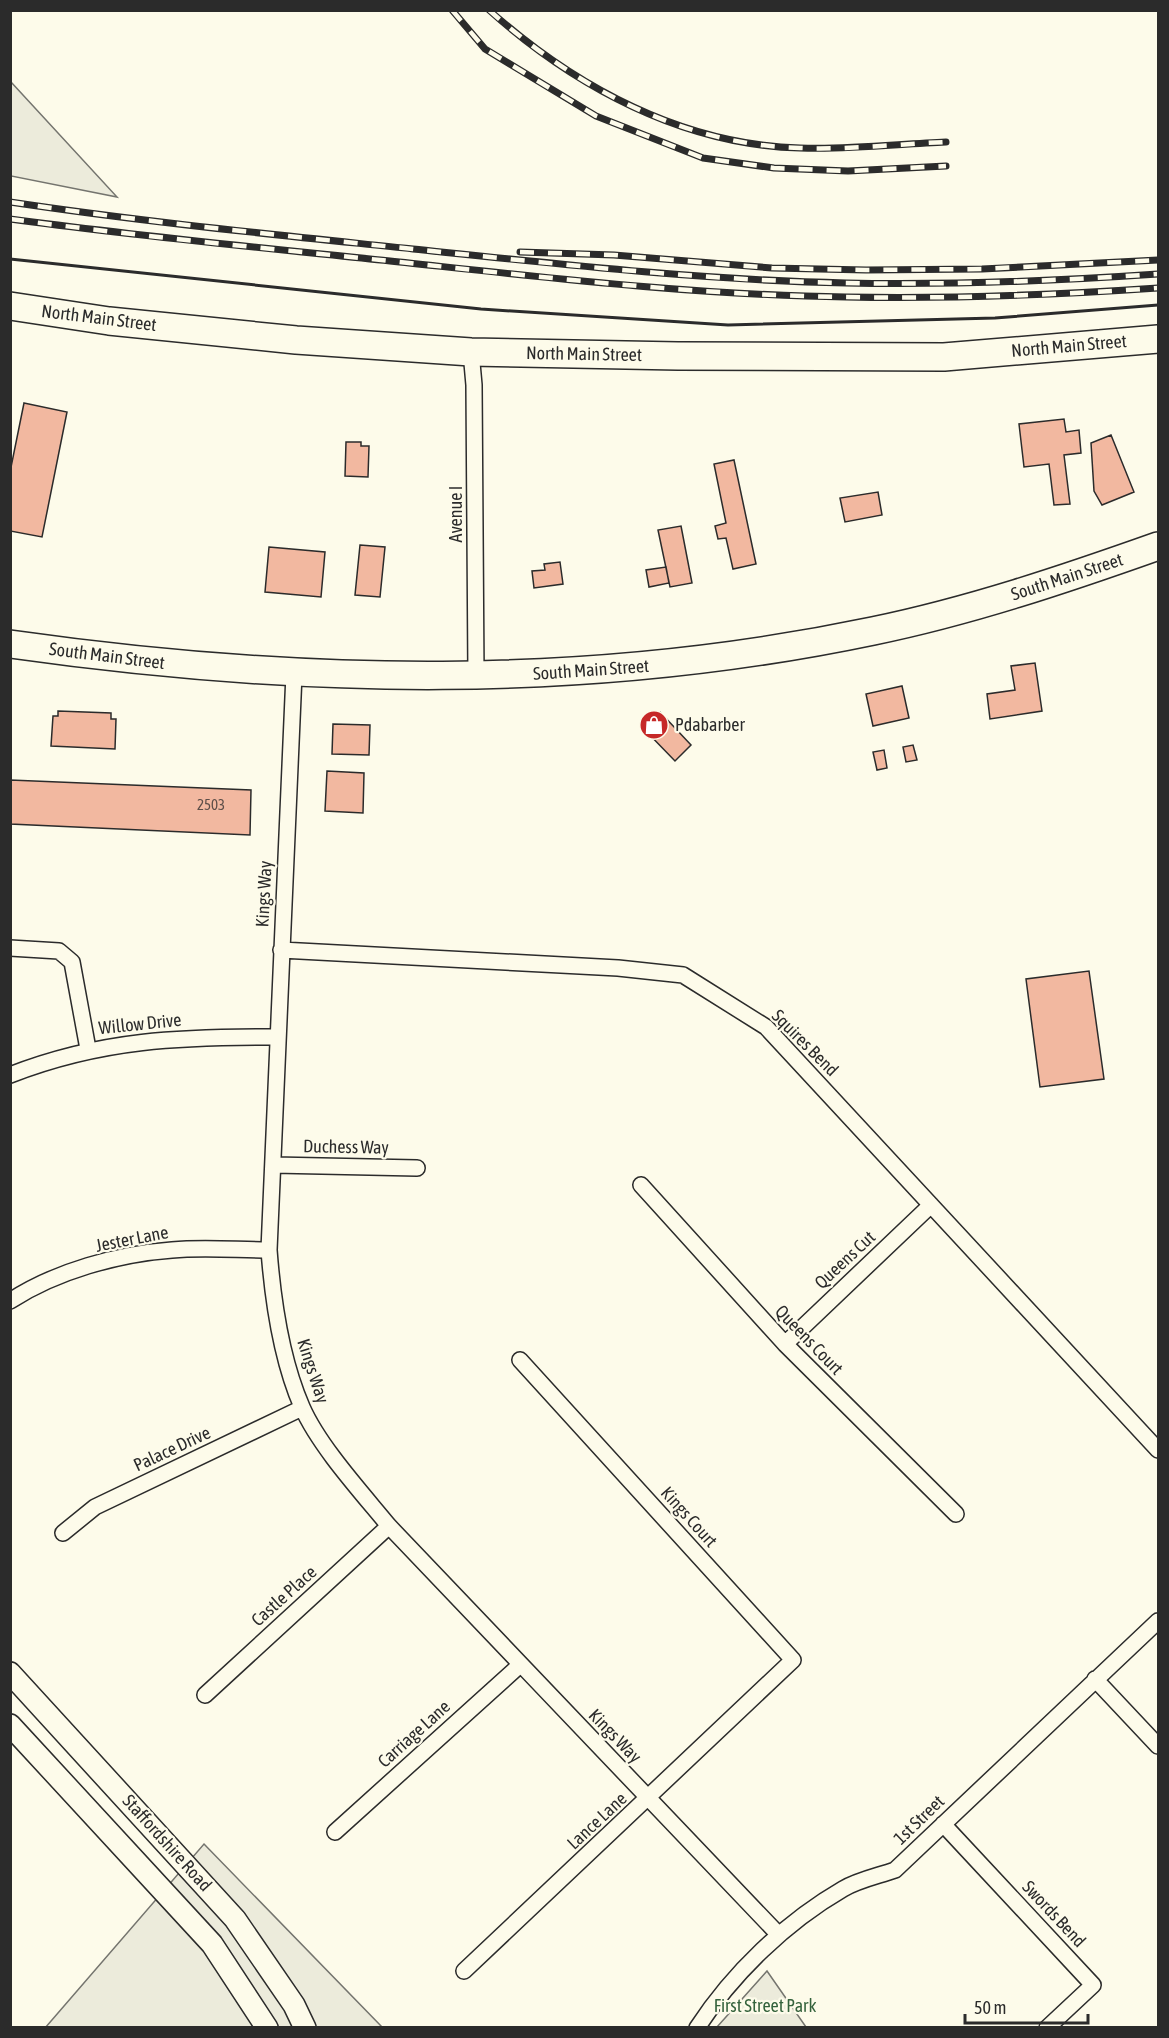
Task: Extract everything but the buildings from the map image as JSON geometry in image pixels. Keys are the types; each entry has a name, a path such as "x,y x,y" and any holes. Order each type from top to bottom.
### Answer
{"highway":[{"name":"North Main Street","path":"10,306 109,321 285,339 471,352 944,357 1158,339"},
{"name":"South Main Street","path":"10,644 160,663 294,674 383,677 476,676 669,664 784,648 875,631 1035,589 1158,546"}],"main road":[{"name":"Staffordshire Road","path":"10,1674 235,1919 294,2006 305,2028"},
{"name":"Staffordshire Road","path":"10,1725 212,1944 267,2028"}],"street":[{"name":"Avenue I","path":"471,352 474,385 476,676"},
{"name":"Kings Way","path":"294,674 269,1250 273,1301 284,1350 302,1408 338,1463 389,1526 779,1935"},
{"path":"10,948 59,951 72,962 88,1049"},
{"name":"Squires Bend","path":"281,950 618,968 683,975 766,1027 1158,1450"},
{"name":"Willow Drive","path":"10,1075 88,1049 159,1040 278,1037"},
{"name":"Duchess Way","path":"274,1165 417,1168"},
{"name":"Queens Court","path":"641,1185 785,1344 956,1514"},
{"name":"Queens Cut","path":"785,1344 931,1205"},
{"name":"Jester Lane","path":"10,1301 57,1277 140,1254 173,1250 269,1250"},
{"name":"Kings Court","path":"520,1360 794,1660 755,1698"},
{"name":"Palace Drive","path":"63,1533 95,1507 302,1408"},
{"name":"Castle Place","path":"205,1695 389,1526"},
{"name":"1st Street","path":"697,2028 732,1981 779,1935 844,1888 895,1870 1158,1621"},
{"name":"Carriage Lane","path":"335,1832 520,1665"},
{"path":"1095,1679 1158,1746"},
{"name":"Lance Lane","path":"464,1971 755,1698"},
{"name":"Swords Bend","path":"943,1824 1093,1985 1047,2028"}],"green space":[{"path":"11,82 117,197 11,176"},
{"path":"204,1844 382,2027 45,2028"},
{"name":"First Street Park","path":"767,1971 806,2027 717,2027"}],"railway":[{"path":"452,10 485,49 596,116 703,158 774,168 848,171 946,166"},
{"path":"489,10 557,64 594,87 633,107 714,136 757,144 800,148 855,148 946,142"},
{"path":"10,202 312,239 575,266 737,279 924,283 1158,274"},
{"path":"10,219 504,273 732,293 789,296 924,297 1158,288"},
{"path":"520,252 614,255 772,268 866,270 982,269 1158,260"}],"wall":[{"path":"10,259 481,309 728,325 995,318 1158,305"}],"place":[{"name":"Pdabarber","path":"654,725"}]}
